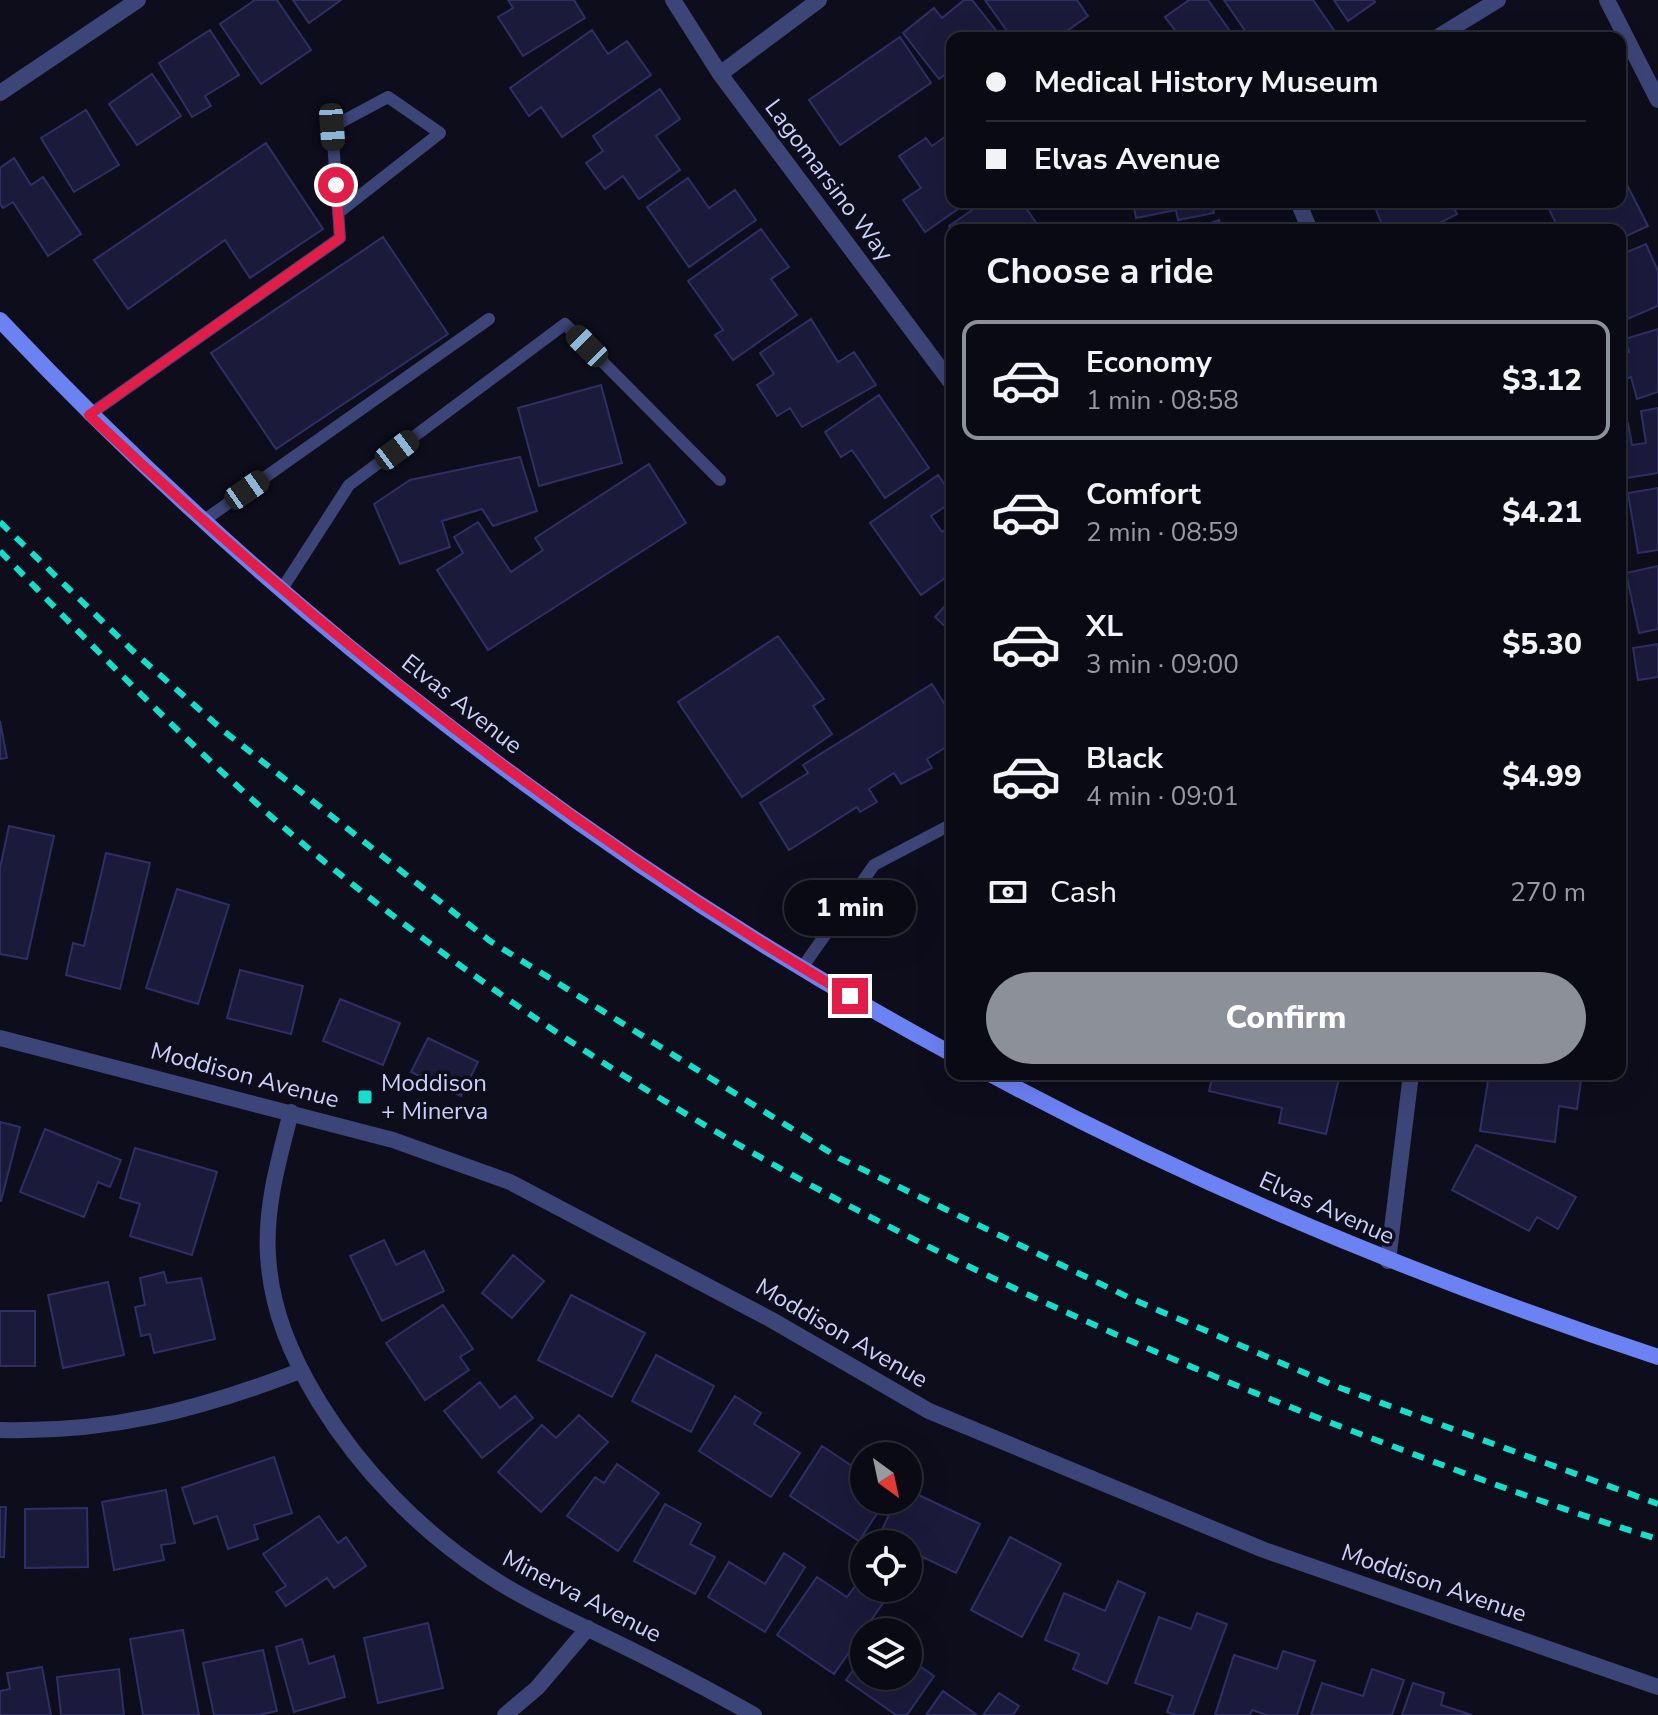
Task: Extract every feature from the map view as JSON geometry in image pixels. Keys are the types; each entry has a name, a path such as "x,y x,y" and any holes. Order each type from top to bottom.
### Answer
{"street":[{"path":"0,93 138,0"},
{"name":"Lagomarsino Way","path":"673,0 720,74 946,376"},
{"path":"720,74 819,0"},
{"path":"1446,32 1498,0"},
{"path":"1607,0 1623,32"},
{"path":"1626,37 1658,100"},
{"name":"Elvas Avenue","path":"0,320 89,415 203,521 348,647 513,774 627,854 802,968 946,1051"},
{"name":"Moddison Avenue","path":"0,1038 393,1140 510,1182 743,1304 929,1411 1264,1550 1658,1687"},
{"name":"Elvas Avenue","path":"1014,1080 1168,1165 1388,1261 1521,1311 1658,1357"},
{"path":"1388,1261 1410,1080"},
{"name":"Minerva Avenue","path":"291,1112 270,1205 268,1254 278,1315 300,1371 336,1429 373,1476 438,1539 525,1597 688,1677 754,1715"},
{"path":"0,1430 104,1427 166,1416 228,1399 300,1371"},
{"path":"505,1715 537,1688 588,1628"}],"lane":[{"path":"89,415 340,238 338,213 332,127 388,97 440,133 338,213"},
{"path":"203,521 489,319"},
{"path":"282,589 349,485 565,324 720,480"},
{"path":"802,968 874,865 946,827"}],"building":[{"path":"255,0 277,0 311,50 261,84 220,24"},
{"path":"293,0 341,0 309,23"},
{"path":"508,0 574,0 585,18 523,56 498,17 513,8"},
{"path":"964,0 972,0 997,32 946,32 946,74 939,79 903,33 934,8 942,18"},
{"path":"985,0 1077,0 1088,16 1065,32 1008,32"},
{"path":"1189,0 1208,0 1231,32 1176,32 1165,17"},
{"path":"1224,0 1313,0 1335,32 1246,32"},
{"path":"1334,0 1373,0 1375,2 1348,21"},
{"path":"210,30 239,75 205,96 211,106 192,117 159,63"},
{"path":"592,30 608,54 627,41 651,75 562,137 541,107 529,116 510,88"},
{"path":"900,37 931,83 840,145 809,100"},
{"path":"152,74 181,116 137,145 109,104"},
{"path":"660,89 680,119 656,136 680,170 639,199 623,176 605,189 586,163 603,151 593,136"},
{"path":"86,110 119,165 74,192 41,138"},
{"path":"946,136 946,208 959,208 925,232 903,200 921,188 899,156 926,138 932,146"},
{"path":"266,143 323,229 250,278 225,240 128,309 94,260"},
{"path":"14,158 31,185 43,177 81,234 48,256 13,202 3,208 0,204 0,168"},
{"path":"688,178 709,208 735,190 756,220 689,267 647,207"},
{"path":"1626,183 1648,226 1626,236 1626,224 1556,224 1548,208 1626,208"},
{"path":"975,208 1026,208 1037,224 952,224"},
{"path":"1134,208 1213,208 1214,213 1178,220 1176,210 1136,218"},
{"path":"1375,208 1454,208 1457,214 1438,224 1382,224"},
{"path":"761,229 789,267 771,279 797,315 733,360 715,335 723,330 688,281"},
{"path":"383,237 448,334 276,449 211,353"},
{"path":"1646,244 1658,271 1658,306 1626,320 1626,252"},
{"path":"811,319 838,362 854,352 876,385 802,427 790,408 777,416 757,385 774,374 760,353"},
{"path":"1658,329 1658,392 1637,399 1631,377 1626,379 1626,353 1629,352 1626,339"},
{"path":"601,385 622,463 539,486 518,408"},
{"path":"879,395 929,468 885,498 852,450 841,457 825,432"},
{"path":"1658,408 1658,473 1626,478 1626,423 1632,445 1646,443 1641,411"},
{"path":"520,457 537,511 493,526 482,509 442,521 450,547 400,564 374,504 410,480"},
{"path":"649,464 686,523 488,650 437,570 463,553 454,537 478,522 511,572 543,550 535,538"},
{"path":"938,475 946,486 946,506 931,516 942,532 946,529 946,577 921,595 870,523"},
{"path":"1658,488 1658,550 1638,553 1628,493"},
{"path":"1658,566 1658,629 1639,633 1626,573"},
{"path":"946,605 946,627 935,617"},
{"path":"778,636 824,699 813,706 832,734 742,797 678,702"},
{"path":"1658,644 1658,677 1638,680 1633,648"},
{"path":"932,684 946,706 946,747 927,759 932,768 901,784 894,773 869,789 877,802 860,812 857,807 789,850 760,803 808,773 803,765"},
{"path":"0,721 7,758 0,759"},
{"path":"9,826 54,836 27,959 0,954 0,868"},
{"path":"106,853 150,863 120,989 66,975 73,943 84,946"},
{"path":"177,889 229,905 198,1004 146,988"},
{"path":"240,970 303,986 291,1034 227,1018"},
{"path":"340,999 400,1023 383,1065 323,1041"},
{"path":"428,1038 478,1062 461,1096 411,1072"},
{"path":"1212,1080 1339,1080 1326,1134 1279,1123 1282,1108 1209,1091"},
{"path":"1488,1080 1581,1080 1577,1109 1559,1106 1555,1142 1480,1131"},
{"path":"0,1122 20,1127 1,1201 0,1201"},
{"path":"45,1129 121,1160 110,1187 98,1182 84,1217 20,1192"},
{"path":"1476,1145 1576,1197 1558,1229 1537,1217 1529,1231 1452,1190"},
{"path":"135,1148 217,1172 192,1255 130,1236 140,1204 120,1198"},
{"path":"384,1240 396,1265 424,1251 444,1291 382,1321 350,1256"},
{"path":"513,1255 544,1281 512,1318 482,1293"},
{"path":"164,1272 167,1283 201,1278 215,1339 154,1353 150,1334 141,1336 135,1307 145,1305 140,1278"},
{"path":"108,1282 124,1355 63,1368 48,1295"},
{"path":"571,1295 645,1333 612,1397 538,1360"},
{"path":"443,1305 473,1349 460,1357 469,1370 425,1400 386,1343"},
{"path":"0,1311 35,1311 35,1366 0,1366"},
{"path":"656,1355 714,1386 691,1432 632,1401"},
{"path":"480,1382 500,1408 515,1396 533,1418 482,1458 444,1411"},
{"path":"735,1396 761,1413 754,1424 800,1453 771,1497 699,1451"},
{"path":"579,1415 608,1442 541,1512 498,1472 542,1425 556,1438"},
{"path":"822,1446 850,1465 850,1514 877,1514 866,1530 850,1530 850,1535 790,1496"},
{"path":"274,1457 292,1513 254,1525 258,1539 228,1549 217,1516 194,1524 182,1488"},
{"path":"617,1464 659,1493 618,1551 567,1516 595,1477 604,1483"},
{"path":"166,1490 175,1543 161,1545 164,1560 114,1570 102,1502"},
{"path":"922,1497 980,1524 956,1573 922,1557 922,1530 882,1530 889,1514 922,1514"},
{"path":"665,1504 701,1524 690,1544 715,1557 695,1594 634,1561"},
{"path":"0,1507 6,1507 4,1557 0,1557"},
{"path":"87,1508 88,1567 25,1568 25,1509"},
{"path":"319,1516 338,1543 346,1537 366,1566 334,1588 327,1578 286,1606 276,1592 286,1586 263,1554"},
{"path":"1010,1537 1061,1564 1022,1637 971,1610"},
{"path":"784,1553 805,1567 765,1632 708,1597 729,1562 765,1584"},
{"path":"817,1577 847,1597 850,1593 850,1602 883,1603 873,1618 850,1618 850,1651 834,1674 777,1635"},
{"path":"1118,1581 1145,1593 1107,1684 1073,1669 1079,1654 1045,1640 1064,1593 1105,1611"},
{"path":"1197,1613 1227,1624 1193,1715 1176,1715 1167,1712 1173,1696 1135,1683 1159,1617 1191,1629"},
{"path":"428,1623 443,1688 378,1703 364,1638"},
{"path":"183,1630 199,1715 143,1715 130,1639"},
{"path":"302,1639 309,1664 334,1656 345,1697 294,1712 276,1647"},
{"path":"263,1650 277,1711 258,1715 214,1715 203,1663"},
{"path":"1283,1651 1315,1661 1297,1715 1267,1715 1252,1710 1250,1715 1215,1715 1234,1655 1277,1669"},
{"path":"42,1667 51,1715 0,1715 0,1691 10,1689 7,1673"},
{"path":"922,1668 934,1676 907,1715 896,1715 860,1690 922,1690"},
{"path":"119,1669 124,1715 61,1715 57,1677"},
{"path":"1372,1669 1404,1680 1392,1715 1311,1715 1322,1683 1363,1696"},
{"path":"1413,1683 1444,1693 1441,1705 1472,1715 1402,1715"},
{"path":"943,1691 977,1715 926,1715"},
{"path":"999,1693 1019,1706 1013,1715 983,1715"}],"railway":[{"path":"0,522 136,654 225,732 490,941 839,1158 1132,1299 1335,1386 1658,1504"},
{"path":"0,551 199,751 326,863 442,952 561,1035 683,1112 808,1184 1066,1312 1334,1424 1536,1499 1658,1539"}],"place":[{"name":"Moddison + Minerva","path":"365,1097"}],"route":[{"path":"336,185 340,238 89,415 190,510 348,647 513,774 627,854 850,996"}]}
